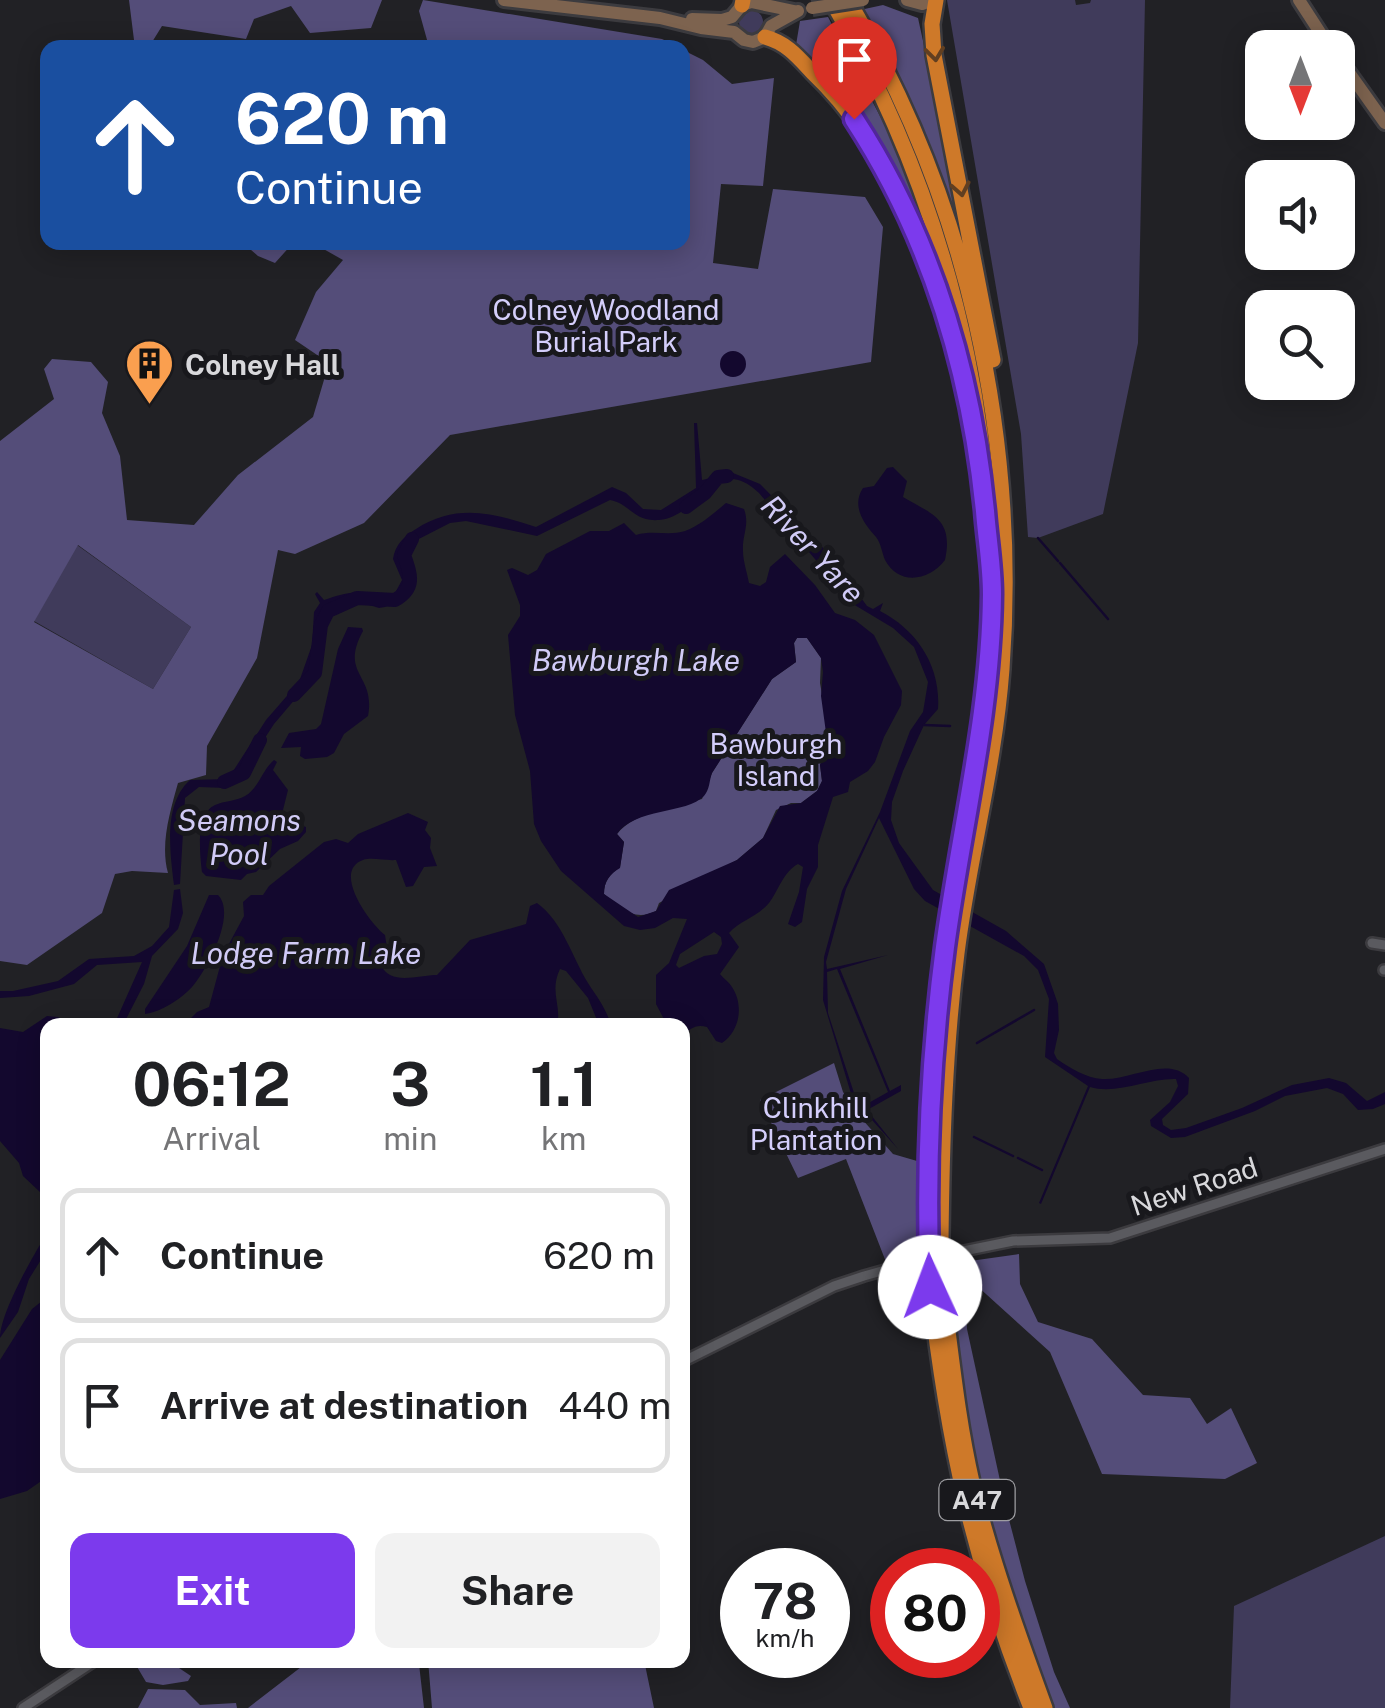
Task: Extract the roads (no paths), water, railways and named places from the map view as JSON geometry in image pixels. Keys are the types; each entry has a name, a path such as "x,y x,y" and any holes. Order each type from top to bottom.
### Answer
{"highway":[{"name":"A47","path":"831,0 884,100 922,189 945,259 979,412 989,501 992,591 980,738 951,948 934,1241 947,1421 958,1480 1006,1644 1031,1708"},
{"name":"A47","path":"848,0 890,79 935,184 968,290 992,400 1000,464 1004,530 1002,668"},
{"name":"A47","path":"935,0 934,55 990,338 1004,436 1010,548 993,747 962,882"},
{"name":"A47","path":"770,34 788,46 840,98 901,200 943,303 970,402 992,591"},
{"name":"A47","path":"936,1286 972,1480 994,1564 1045,1708"}],"main road":[{"path":"504,0 660,18 722,20 761,4 805,9 863,0"},
{"path":"911,0 922,4 935,0"},
{"path":"1299,0 1318,30"},
{"path":"761,4 771,17 770,34"},
{"path":"738,13 744,40 753,42 805,9"},
{"path":"1355,82 1385,123"}],"street":[{"path":"1372,943 1385,945"},
{"name":"New Road","path":"690,1358 834,1286 924,1259 1013,1240 1110,1238 1385,1148"},
{"path":"1013,1226 1013,1240"},
{"path":"23,1708 84,1668"}],"water":[{"path":"733,351 742,355 746,364 742,373 733,377 724,373 720,364 724,355"},
{"path":"694,423 702,480 733,473 760,484 828,553 867,606 873,609 883,603 880,611 905,628 924,651 935,678 938,709 924,725 903,771 892,802 891,820 899,843 933,890 1006,931 1044,964 1058,1004 1059,1030 1054,1053 1057,1059 1084,1075 1102,1079 1159,1069 1180,1072 1189,1078 1188,1094 1162,1119 1163,1125 1171,1130 1242,1108 1292,1085 1329,1078 1346,1083 1367,1101 1385,1092 1385,1104 1358,1110 1343,1094 1327,1088 1285,1096 1185,1137 1171,1138 1151,1126 1150,1120 1170,1102 1178,1086 1176,1079 1111,1089 1090,1087 1039,1203 1088,1086 1045,1057 1049,999 1038,970 1024,956 925,901 914,889 879,818 846,889 826,962 827,969 888,955 840,969 890,1091 901,1085 901,1091 867,1110 898,1149 855,1101 865,1105 888,1092 837,969 827,972 828,1013 855,1096 852,1097 823,1000 824,957 842,891 880,812 910,731 923,712 928,682 914,647 893,628 853,604 759,493 730,479 718,482 686,509 659,520 638,516 610,500 537,536 466,521 450,523 411,543 404,556 411,584 399,600 379,608 356,601 323,615 321,653 315,669 235,784 226,788 199,787 185,798 180,884 174,885 170,829 181,790 190,780 228,779 266,720 299,682 312,645 314,612 320,603 317,592 324,600 351,593 377,599 395,593 402,580 393,559 398,545 416,529 446,516 475,513 536,527 612,487 626,493 643,509 661,510 696,488"},
{"path":"893,467 907,481 903,497 938,519 946,535 945,560 923,576 906,577 891,568 859,508 863,488 874,486 887,468"},
{"name":"Bawburgh Lake","path":"726,503 744,509 743,555 749,583 760,586 766,582 770,567 785,554 835,613 855,620 874,635 902,691 901,705 875,762 850,782 848,792 833,797 818,845 818,867 807,889 802,922 795,927 788,924 799,892 803,867 798,864 764,908 729,933 739,947 720,974 736,994 739,1009 733,1032 722,1043 716,1041 707,1027 690,1030 690,1018 663,1018 656,1004 656,975 669,963 687,919 673,918 655,928 640,930 624,926 561,871 541,841 534,824 530,771 515,715 508,635 520,616 520,605 507,570 512,568 528,575 537,570 546,554 590,531 609,531 624,523 636,535 679,532 696,526","holes":["797,638 807,638 821,658 823,672 821,696 827,740 817,791 801,803 780,806 763,838 737,860 669,890 656,911 638,917 604,894 608,878 620,868 624,842 617,834 635,820 686,806 704,796 712,773 772,679 796,662","714,932 721,937 717,954 679,968 676,965 680,954"]},
{"path":"348,627 363,631 355,657 367,691 368,716 344,734 334,753 305,759 300,756 301,747 281,748 289,733 316,729 321,724 338,649"},
{"name":"Seamons Pool","path":"274,760 277,762 273,770 288,790 282,814 285,820 306,827 306,832 241,880 206,876 202,872 200,845 204,817 215,805 250,793"},
{"name":"Lodge Farm Lake","path":"408,813 428,822 425,830 431,838 430,848 437,866 424,867 413,886 406,887 396,860 363,860 354,866 352,886 357,898 385,935 387,948 381,965 385,971 405,978 437,975 470,940 526,924 530,906 537,903 560,930 608,1018 596,1018 588,998 560,969 556,985 558,1018 191,1018 209,1007 223,955 244,916 243,902 251,895 263,895 324,842 336,839 348,843 358,834"},
{"path":"180,889 183,913 178,929 152,956 144,984 127,1018 117,1018 142,962 97,965 74,984 29,996 0,998 0,991 58,981 89,959 134,956 152,946 169,927 174,890"},
{"path":"209,895 218,895 224,915 218,942 205,968 182,996 145,1014 187,946"},
{"path":"40,1021 40,1192 23,1176 19,1163 0,1141 0,1028 23,1032"},
{"path":"40,1245 40,1261 29,1279 18,1312 0,1338 11,1300"},
{"path":"40,1303 40,1482 27,1491 0,1499 0,1360"}],"waterway":[{"name":"River Yare","path":"686,507 718,477 727,476"},
{"path":"1038,538 1058,561"},
{"name":"River Yare","path":"294,695 315,673 321,625 328,611 357,598 395,600 406,591 410,575 404,555 412,539"},
{"path":"1060,563 1108,619"},
{"path":"924,725 950,726"},
{"name":"River Yare","path":"224,782 244,773 260,740"},
{"path":"977,1043 1034,1010"},
{"path":"974,1137 1013,1156"},
{"path":"1018,1158 1042,1170"}],"place":[{"name":"Colney Hall","path":"150,406"}],"park label":[{"name":"Colney Woodland Burial Park","path":"606,325"},
{"name":"Bawburgh Island","path":"776,759"},
{"name":"Clinkhill Plantation","path":"816,1123"}]}
